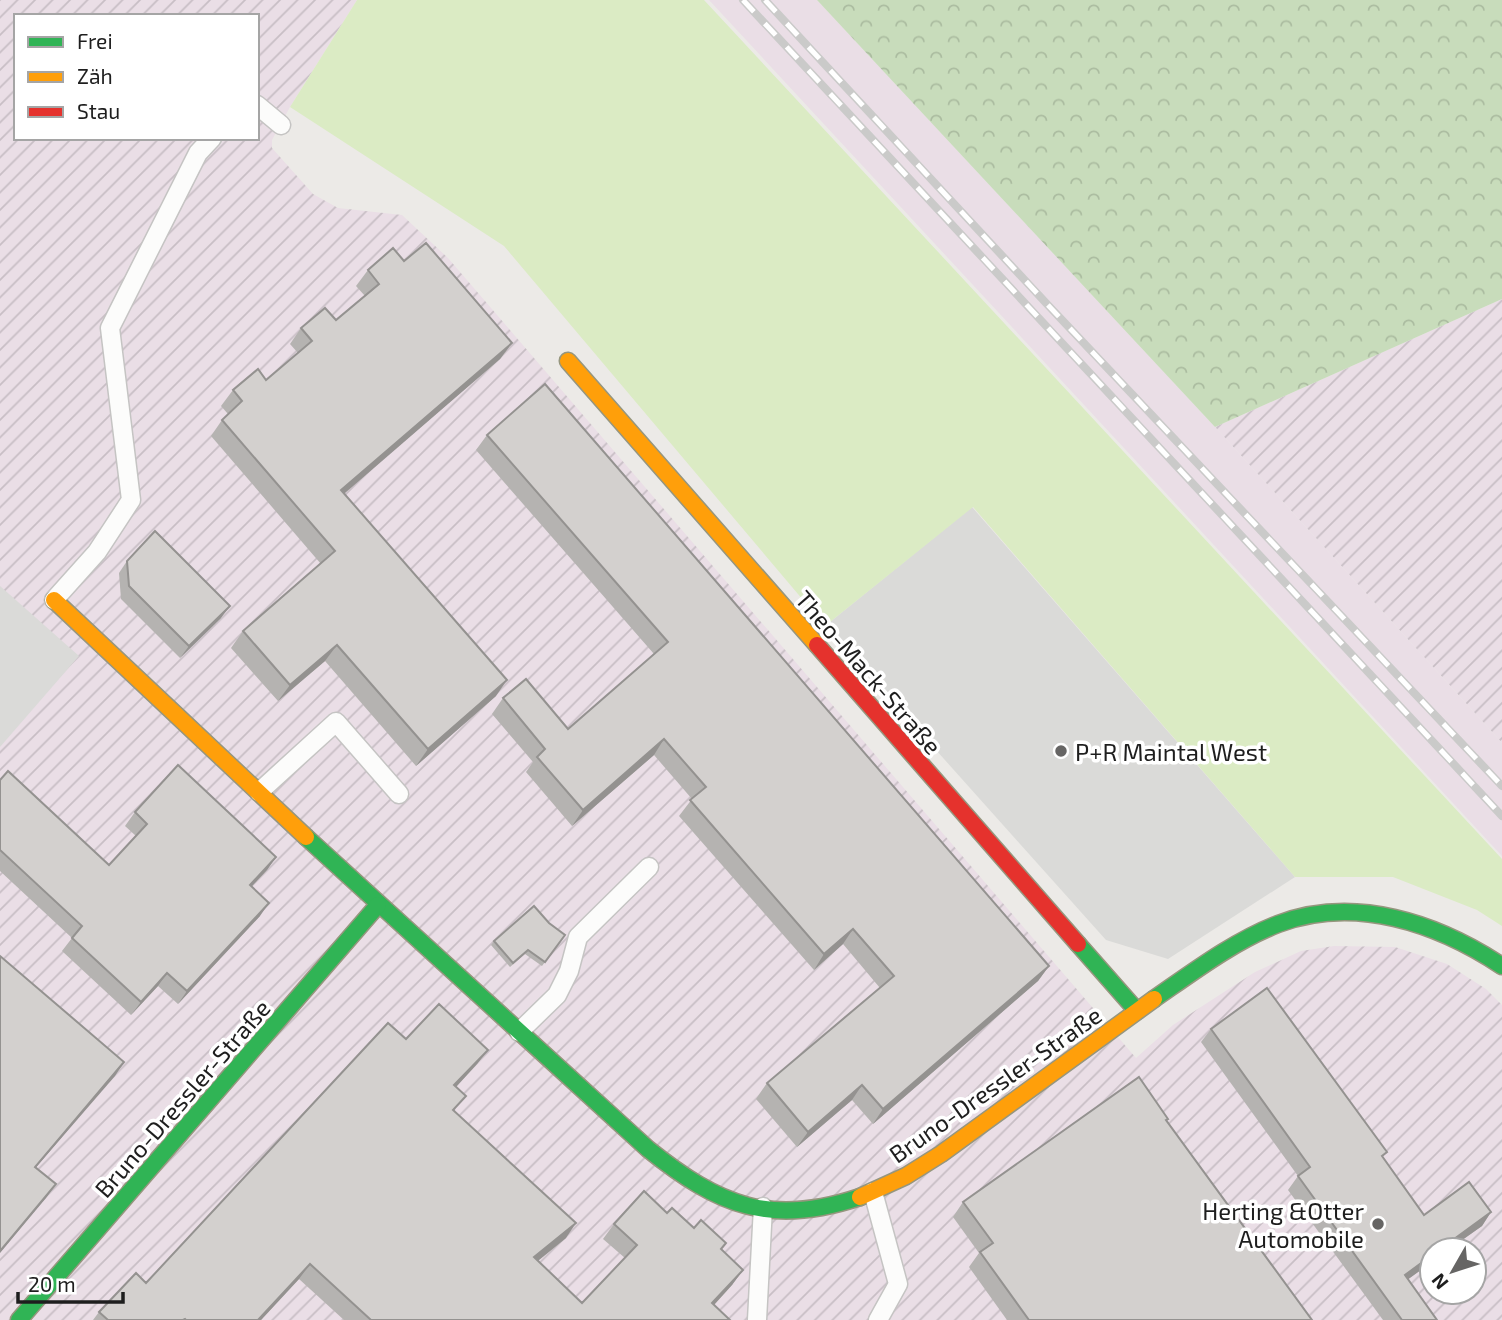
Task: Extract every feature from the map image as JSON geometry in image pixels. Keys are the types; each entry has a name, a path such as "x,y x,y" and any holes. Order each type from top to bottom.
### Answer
{"street":[{"name":"Theo-Mack-Straße","path":"568,361 1136,1011"},
{"name":"Bruno-Dressler-Straße","path":"54,600 378,905 676,1172 711,1194 750,1206 792,1212 853,1201 907,1178 1136,1011 1255,935 1283,922 1321,914 1351,913 1416,923 1459,941 1489,956 1502,966"},
{"name":"Bruno-Dressler-Straße","path":"19,1320 378,905"}],"lane":[{"path":"259,108 281,125"},
{"path":"54,600 97,552 131,500 110,328 198,153 210,140"},
{"path":"259,792 336,722 399,794"},
{"path":"519,1032 557,995 569,971 578,937 649,867"},
{"path":"873,1192 898,1284 878,1320"},
{"path":"757,1320 763,1207"}],"shaded area":[{"path":"0,0 357,0 290,107 272,140 272,148 313,194 338,208 402,215 448,258 1136,1058 1173,1025 1255,972 1301,951 1334,946 1395,947 1447,964 1486,989 1502,1005 1502,1320 0,1320"},
{"path":"709,0 817,0 1215,427 1502,743 1502,856"},
{"path":"1502,299 1502,743 1215,427"},
{"name":"P+R Maintal West","path":"972,507 1295,877 1168,959 1106,940 825,626"},
{"path":"0,586 79,656 0,747"}],"green space":[{"path":"357,0 704,0 1502,859 1502,926 1477,910 1393,877 1295,877 973,507 825,626 504,246 290,107"},
{"path":"817,0 1502,0 1502,299 1215,427"}],"building":[{"path":"426,243 512,343 341,490 507,680 428,749 337,645 290,685 243,631 335,551 222,420 242,401 233,390 258,369 266,380 312,341 301,328 325,308 336,320 379,284 368,270 393,248 404,261"},
{"path":"545,384 1049,966 883,1109 862,1085 808,1132 767,1083 894,976 853,929 824,954 690,800 706,787 664,739 583,810 537,757 545,749 503,698 526,679 568,729 668,642 487,435"},
{"path":"155,531 230,606 189,646 129,586 127,561"},
{"path":"178,765 276,857 250,885 269,903 187,991 167,973 141,1002 72,938 82,926 0,850 0,780 8,771 109,865 147,824 135,812"},
{"path":"534,906 549,923 565,935 545,962 528,950 513,963 494,941"},
{"path":"0,956 124,1062 35,1167 56,1184 0,1251"},
{"path":"1267,988 1387,1152 1382,1156 1424,1215 1469,1182 1491,1212 1458,1236 1418,1236 1418,1265 1405,1275 1418,1293 1418,1306 1427,1306 1437,1320 1402,1320 1298,1176 1310,1167 1211,1029"},
{"path":"439,1004 488,1050 454,1085 466,1096 453,1110 576,1223 534,1257 582,1303 637,1245 614,1224 644,1191 667,1213 672,1208 694,1228 701,1220 726,1243 721,1249 743,1270 712,1303 730,1320 371,1320 310,1264 258,1320 108,1320 99,1312 136,1273 146,1283 388,1023 406,1039"},
{"path":"1139,1077 1168,1119 1166,1120 1312,1320 1029,1320 980,1252 993,1243 963,1202"}],"railway":[{"path":"743,0 1502,816"},
{"path":"765,0 1046,303 1502,786"}],"traffic: fast":[{"path":"306,837 648,1149 674,1169 723,1197 747,1206 773,1210 828,1206 860,1197"},
{"path":"19,1320 378,905"},
{"path":"1154,999 1214,958 1262,931 1307,916 1336,912 1366,913 1423,926 1450,937 1502,966"},
{"path":"1078,944 1137,1011"}],"traffic: slow":[{"path":"568,361 817,645"},
{"path":"54,600 306,837"},
{"path":"860,1197 906,1176 941,1154 1154,999"}],"traffic: jam":[{"path":"817,645 1078,944"}],"place":[{"name":"P+R Maintal West","path":"1061,751"},
{"name":"Herting &Otter Automobile","path":"1378,1224"}]}
